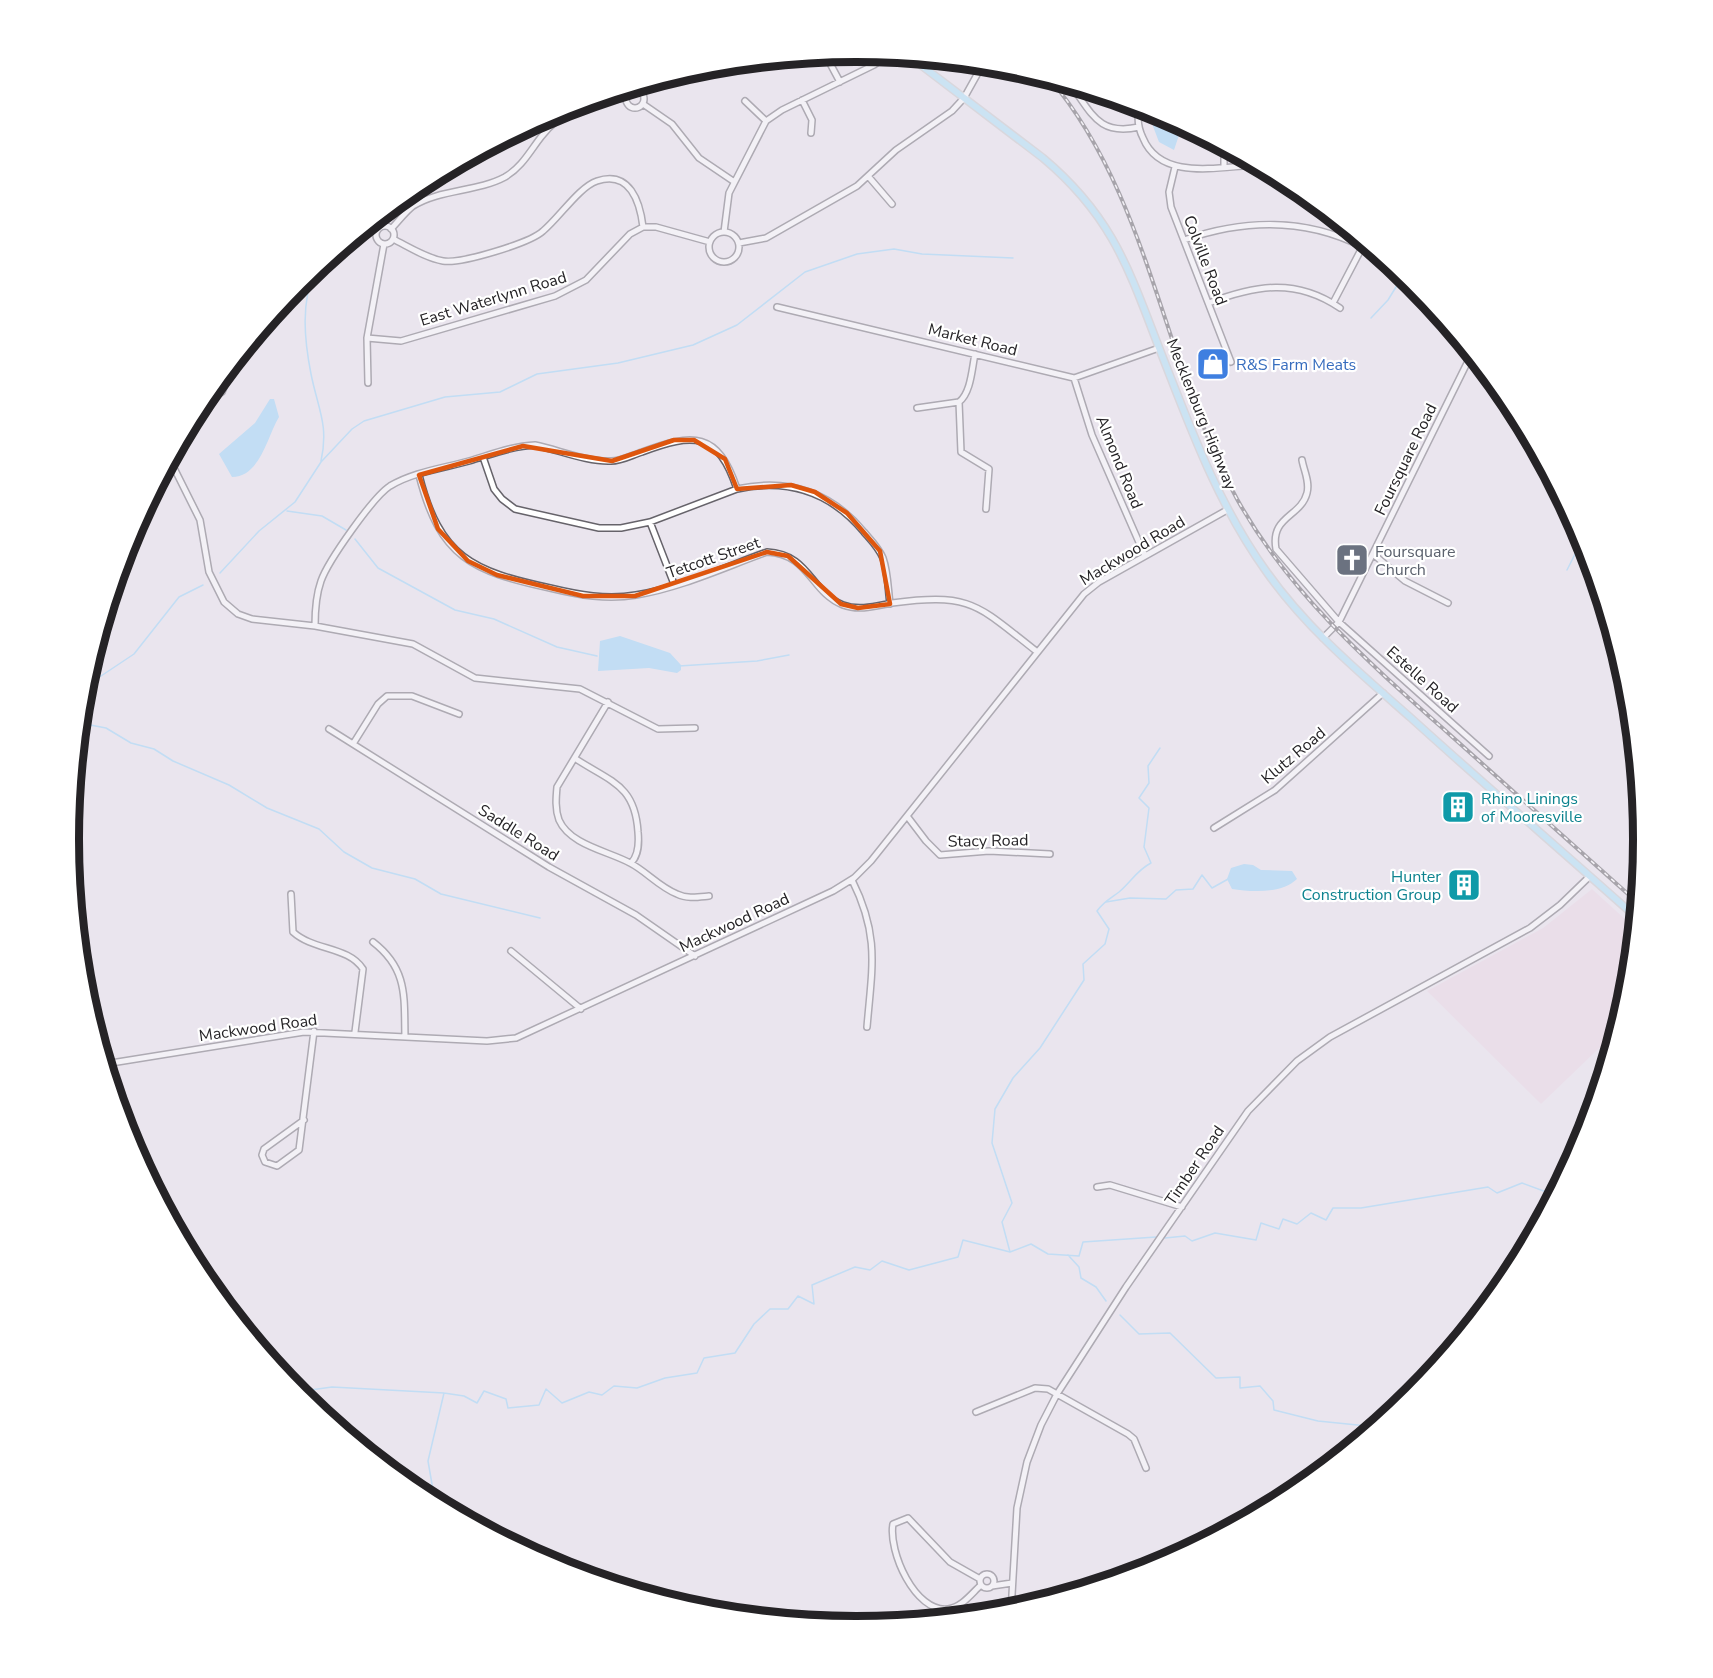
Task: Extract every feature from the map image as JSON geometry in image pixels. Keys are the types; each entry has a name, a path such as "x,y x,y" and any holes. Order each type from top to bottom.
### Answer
{"main road":[{"name":"Mecklenburg Highway","path":"920,64 1063,175 1098,213 1131,274 1208,472 1227,510 1266,571 1288,600 1323,638 1383,693 1630,912"}],"street":[{"path":"724,232 727,200 733,181 747,160 758,132 766,121 802,100 878,62"},
{"path":"830,63 840,82"},
{"path":"739,243 766,238 857,186 896,150 948,114 964,98 979,71"},
{"path":"622,98 625,98 631,108 638,108 643,104 644,99 640,93"},
{"path":"1077,94 1098,122 1107,128 1126,130 1139,127"},
{"path":"802,100 812,120 811,134"},
{"path":"745,101 766,121"},
{"path":"643,104 672,124 699,158 733,181"},
{"path":"1140,116 1139,127 1145,143 1152,152 1175,167 1244,165"},
{"path":"391,229 418,204 491,183 510,173 525,160 555,123"},
{"path":"1224,155 1224,166"},
{"name":"Colville Road","path":"1175,167 1169,192 1170,200 1231,362"},
{"path":"868,176 892,204"},
{"path":"393,239 439,260 460,260 537,236 587,186 605,179 617,180 632,189 639,201 643,227 656,227 710,242"},
{"path":"1184,240 1215,229 1294,225 1312,227 1352,240"},
{"path":"377,231 384,227 391,229"},
{"name":"East Waterlynn Road","path":"367,338 401,341 555,296 586,280 630,234 643,227"},
{"path":"391,229 393,239"},
{"path":"377,231 377,239 384,244"},
{"path":"724,232 734,235 739,243 736,255 723,261 712,255 710,242 717,233 724,232"},
{"path":"384,244 393,239"},
{"path":"368,383 367,338 384,244"},
{"path":"1333,303 1362,248"},
{"path":"1209,303 1244,290 1288,287 1311,292 1340,308"},
{"name":"Market Road","path":"777,307 1074,378"},
{"path":"1074,378 1159,348"},
{"path":"917,408 959,402 964,399 975,354"},
{"name":"Foursquare Road","path":"1323,638 1339,622 1468,361"},
{"name":"Almond Road","path":"1074,378 1092,435 1145,556"},
{"path":"959,402 961,452 989,469 986,509"},
{"path":"315,626 321,581 335,556 382,492 391,485 419,475 523,446 535,445 612,461 685,439 703,442 718,452 730,469 737,489"},
{"path":"483,457 494,489 515,509 605,528 621,528 650,522 737,489 766,484 791,485 815,492 837,505 880,551 886,573 890,604"},
{"name":"Estelle Road","path":"1302,460 1308,483 1307,496 1280,525 1276,532 1276,549 1339,622 1489,756"},
{"path":"174,467 200,520 209,572 224,602 237,614 252,619 315,626 413,644 475,678 580,689 658,729 695,728"},
{"name":"Tetcott Street","path":"419,475 433,518 444,537 468,561 485,571 554,589 603,597 635,596 767,552 777,552 797,561 825,592 841,604 858,608 942,599 963,601 990,614 1036,651"},
{"name":"Mackwood Road","path":"112,1063 314,1032 355,1032 502,1041 523,1036 833,891 852,880 871,861 1036,651 1084,594 1145,556 1227,510"},
{"path":"650,522 674,584"},
{"path":"1372,554 1405,581 1448,603"},
{"name":"Klutz Road","path":"1214,828 1275,790 1383,693"},
{"path":"353,744 378,704 387,696 412,696 459,714"},
{"path":"608,702 576,759 557,787 555,801 559,820 568,831 587,844 632,863 677,894 693,898 709,896"},
{"name":"Saddle Road","path":"329,729 549,867 629,910 695,956"},
{"path":"576,759 623,789 630,797 637,821 639,844 632,863"},
{"name":"Stacy Road","path":"907,816 940,855 989,851 1050,854"},
{"name":"Timber Road","path":"1010,1601 1009,1583 1017,1508 1025,1470 1041,1425 1057,1394 1248,1111 1276,1080 1306,1054 1342,1029 1529,928 1560,905 1589,877"},
{"path":"852,880 871,925 873,949 867,1027"},
{"path":"291,894 293,932 317,947 344,953 358,961 363,969 355,1032"},
{"path":"373,942 382,948 400,976 406,999 405,1036"},
{"path":"511,951 581,1009"},
{"path":"304,1120 264,1149 262,1155 265,1162 277,1166 299,1150 304,1120 314,1032"},
{"path":"1097,1187 1110,1185 1182,1207"},
{"path":"976,1412 1041,1387 1128,1434 1134,1439 1146,1468"},
{"path":"993,1582 987,1574 981,1582 965,1601 949,1609 939,1609 920,1599 907,1579 897,1555 893,1524 902,1518 908,1518 950,1562 981,1582 986,1588 993,1582 1009,1583"}],"highlighted area":[{"path":"674,440 694,440 725,459 737,489 791,485 815,492 847,513 880,551 890,604 858,608 841,604 788,556 767,552 635,596 583,596 497,575 468,561 438,529 419,475 523,446 612,461"}],"shaded area":[{"path":"1592,889 1629,922 1619,991 1608,1040 1541,1104 1427,991 1543,928"}],"water":[{"path":"1151,121 1171,129 1179,135 1174,150 1159,142"},
{"path":"270,399 274,399 279,417 262,454 249,470 242,475 232,477 219,454 255,423"},
{"path":"620,636 670,653 681,665 681,670 677,673 649,668 598,671 600,641"},
{"path":"1244,864 1253,865 1261,870 1292,871 1297,879 1275,890 1232,889 1227,879 1231,868"}],"waterway":[{"path":"220,573 259,531 295,502 321,462 352,429 364,421 445,397 500,392 537,374 618,363 693,345 737,325 805,272 857,254 894,249 922,254 1013,258"},
{"path":"1371,318 1388,300 1399,282"},
{"path":"310,287 305,334 311,374 322,417 324,437 321,461"},
{"path":"287,511 322,516 346,530"},
{"path":"355,539 378,568 455,610 494,619 557,647 597,656"},
{"path":"1567,570 1578,548"},
{"path":"96,680 134,654 179,597 203,585"},
{"path":"679,666 757,661 789,655"},
{"path":"88,725 106,728 131,743 154,749 173,761 229,785 267,808 319,829 344,852 372,868 415,879 441,894 540,918"},
{"path":"1010,1252 1002,1222 1012,1203 992,1143 995,1109 1013,1078 1040,1048 1084,980 1083,964 1105,944 1109,929 1097,911 1151,863 1144,847 1149,808 1139,798 1149,783 1148,766 1160,748"},
{"path":"1106,902 1130,898 1166,899 1176,890 1193,889 1202,875 1212,888 1230,878"},
{"path":"1165,1238 1185,1236 1192,1241 1215,1233 1256,1240 1261,1223 1279,1229 1283,1219 1297,1224 1311,1213 1326,1220 1333,1208 1361,1208 1488,1187 1497,1193 1522,1183 1549,1193"},
{"path":"308,1390 332,1387 444,1393 464,1396 477,1403 484,1391 506,1399 508,1408 539,1405 546,1389 562,1403 589,1392 602,1395 614,1386 637,1388 665,1378 697,1373 704,1358 735,1353 754,1324 770,1309 788,1309 798,1296 814,1304 812,1285 855,1267 870,1270 882,1261 909,1270 958,1257 963,1240 1010,1252 1031,1244 1048,1254 1079,1256 1083,1242 1156,1237"},
{"path":"1068,1255 1079,1267 1081,1278 1096,1287 1106,1301"},
{"path":"1120,1315 1139,1334 1170,1333 1216,1378 1240,1377 1240,1388 1260,1386 1273,1401 1274,1410 1318,1421 1367,1426"},
{"path":"433,1490 428,1461 444,1393"}],"railway":[{"path":"1056,88 1083,124 1111,175 1133,228 1212,447 1237,499 1281,566 1332,625 1360,653 1631,897"}],"place":[{"name":"R&S Farm Meats","path":"1213,364"},
{"name":"Foursquare Church","path":"1352,560"},
{"name":"Rhino Linings of Mooresville","path":"1458,807"},
{"name":"Hunter Construction Group","path":"1464,885"}]}
